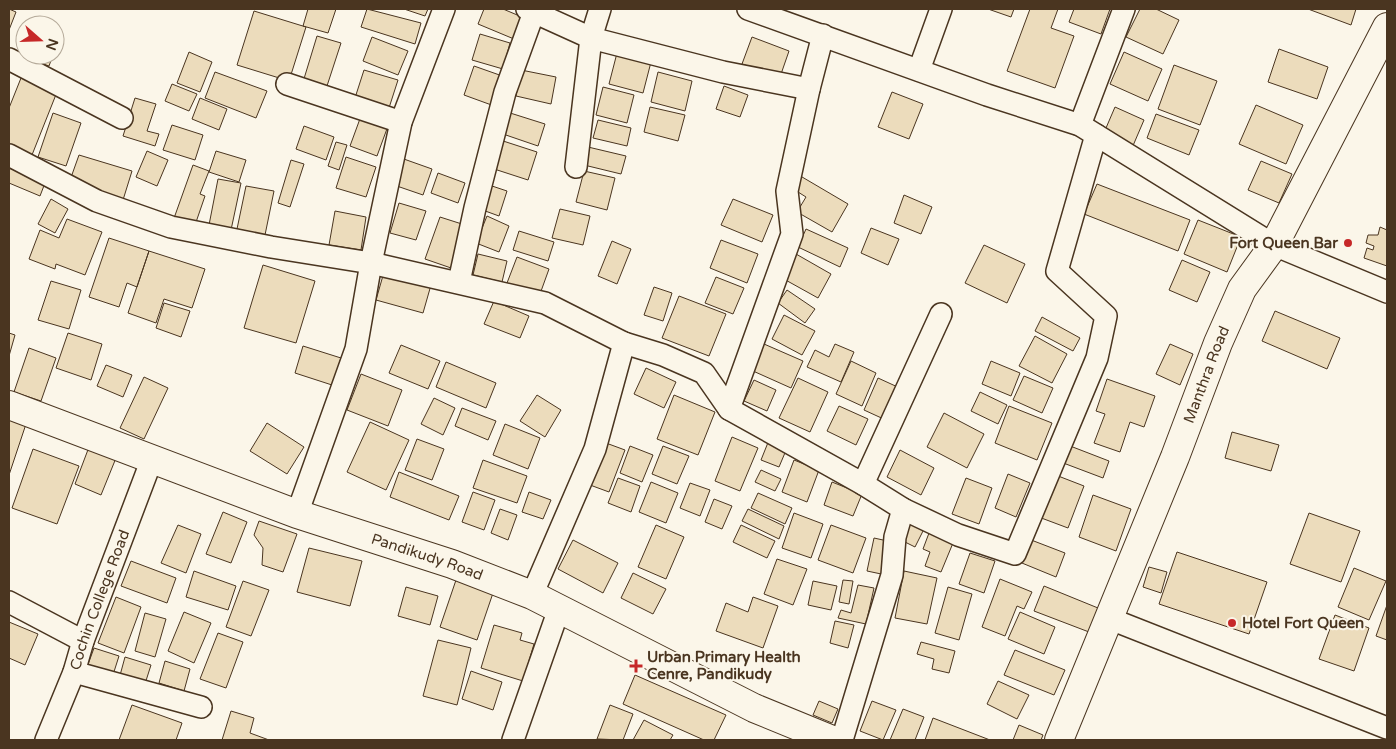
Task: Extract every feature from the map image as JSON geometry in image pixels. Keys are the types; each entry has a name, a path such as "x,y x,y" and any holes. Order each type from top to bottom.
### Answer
{"street":[{"path":"297,514 356,349 370,263 401,122 444,9"},
{"path":"576,167 591,38 600,9"},
{"path":"748,9 1088,130 1274,245 1387,292"},
{"path":"919,70 941,9"},
{"path":"9,155 97,201 171,227 271,247 370,263 545,303 624,343 663,355 704,373 729,409 863,484 903,509 958,535 1015,554 1097,358 1106,316 1057,271 1088,130 1124,9"},
{"path":"459,282 475,208 505,92 530,10 591,38 724,72 808,89"},
{"name":"Manthra Road","path":"1059,740 1175,457 1218,343 1242,289 1274,245 1387,27"},
{"path":"729,409 792,234 787,191 808,89 823,35"},
{"path":"9,59 122,118"},
{"path":"287,84 401,122"},
{"path":"863,484 942,314"},
{"path":"532,595 595,449 624,343"},
{"name":"Pandikudy Road","path":"9,405 297,514 452,564 532,595 754,708 832,740"},
{"name":"Cochin College Road","path":"46,740 74,672 82,641 152,459"},
{"path":"842,740 892,575 895,537 903,509"},
{"path":"9,602 82,641"},
{"path":"513,740 559,609"},
{"path":"1108,618 1387,728"},
{"path":"74,672 201,707"}],"building":[{"path":"9,9 16,12 9,30"},
{"path":"308,9 336,9 328,33 303,26"},
{"path":"367,9 421,23 415,44 361,27"},
{"path":"404,9 428,9 425,16"},
{"path":"484,9 503,9 522,17 514,39 478,24"},
{"path":"988,9 1014,9 1011,17"},
{"path":"1030,9 1058,9 1051,28 1074,36 1055,88 1007,71"},
{"path":"1074,9 1110,9 1101,34 1069,22"},
{"path":"1140,9 1156,9 1179,20 1163,54 1126,37"},
{"path":"1308,9 1356,9 1351,25"},
{"path":"254,11 306,27 289,81 237,65"},
{"path":"480,34 510,43 503,69 472,60"},
{"path":"317,36 341,43 326,89 303,82"},
{"path":"372,37 408,51 398,75 363,61"},
{"path":"752,37 789,51 780,77 742,64"},
{"path":"1279,49 1328,67 1317,99 1268,82"},
{"path":"189,52 212,62 200,92 177,83"},
{"path":"1124,52 1162,69 1148,101 1110,84"},
{"path":"617,53 651,62 643,93 609,84"},
{"path":"1174,65 1217,81 1200,125 1158,109"},
{"path":"474,66 508,78 497,107 464,95"},
{"path":"364,70 398,80 388,111 354,101"},
{"path":"521,70 556,77 551,104 516,96"},
{"path":"215,72 267,91 256,118 205,98"},
{"path":"658,72 692,81 685,111 651,102"},
{"path":"21,78 57,92 30,160 9,151 9,108"},
{"path":"172,84 197,94 189,111 165,101"},
{"path":"724,86 748,95 740,117 716,109"},
{"path":"603,87 634,95 627,123 596,115"},
{"path":"892,92 923,104 909,139 878,127"},
{"path":"135,98 156,104 147,131 159,134 155,146 123,136"},
{"path":"200,98 227,109 219,130 192,119"},
{"path":"1256,105 1303,125 1286,164 1239,144"},
{"path":"650,107 685,115 678,141 644,132"},
{"path":"1115,107 1144,120 1132,148 1103,135"},
{"path":"507,112 545,124 538,146 500,133"},
{"path":"53,113 81,123 66,166 38,157"},
{"path":"1156,114 1199,130 1189,155 1147,138"},
{"path":"361,116 388,126 377,156 350,146"},
{"path":"598,120 631,128 627,146 593,138"},
{"path":"172,125 203,135 195,160 163,150"},
{"path":"304,126 334,137 326,160 296,149"},
{"path":"497,139 537,152 528,180 488,167"},
{"path":"336,142 347,145 339,170 328,166"},
{"path":"588,147 626,156 621,174 584,165"},
{"path":"147,151 168,160 157,186 136,177"},
{"path":"216,151 246,160 239,182 209,172"},
{"path":"79,155 132,171 123,200 69,183"},
{"path":"346,157 376,167 366,197 336,188"},
{"path":"401,158 432,169 423,195 391,184"},
{"path":"291,160 304,164 290,207 278,203"},
{"path":"1261,161 1292,174 1279,203 1248,190"},
{"path":"193,165 209,171 200,194 205,196 194,228 173,221"},
{"path":"9,168 45,183 40,196 9,183"},
{"path":"584,171 615,178 607,210 576,202"},
{"path":"438,173 465,183 458,203 431,193"},
{"path":"797,174 848,204 832,232 797,212 806,197 790,187"},
{"path":"218,179 241,183 231,230 209,225"},
{"path":"486,184 507,191 499,216 477,208"},
{"path":"1097,184 1190,220 1178,251 1084,214"},
{"path":"246,186 274,191 265,235 237,229"},
{"path":"904,195 932,207 921,234 894,223"},
{"path":"51,199 68,209 55,233 38,224"},
{"path":"733,199 773,215 762,242 721,225"},
{"path":"399,203 426,211 416,240 390,233"},
{"path":"560,209 590,216 583,245 552,238"},
{"path":"335,211 366,217 361,250 329,245"},
{"path":"487,216 509,226 499,252 476,243"},
{"path":"440,217 465,225 454,269 425,259"},
{"path":"67,219 102,232 85,275 56,264 55,269 29,259 40,230 59,238"},
{"path":"1198,220 1241,237 1227,272 1184,254"},
{"path":"1380,227 1387,230 1387,266 1364,258 1367,248 1373,250 1374,246 1366,243 1368,235 1378,235"},
{"path":"871,228 899,239 888,265 861,253"},
{"path":"806,229 848,248 840,267 798,247"},
{"path":"519,231 554,242 548,261 513,250"},
{"path":"109,238 149,251 137,287 127,283 119,307 89,297"},
{"path":"721,240 758,254 747,283 710,268"},
{"path":"612,241 631,249 617,284 598,276"},
{"path":"984,245 1025,264 1007,303 965,283"},
{"path":"149,251 205,269 192,308 164,299 156,323 128,313"},
{"path":"478,254 507,261 502,282 473,275"},
{"path":"796,254 831,274 818,298 782,278"},
{"path":"517,257 549,269 540,294 507,283"},
{"path":"1182,260 1210,272 1197,302 1169,290"},
{"path":"263,265 315,281 296,343 244,328"},
{"path":"384,272 431,285 423,313 376,300"},
{"path":"716,277 744,288 733,314 705,303"},
{"path":"51,281 81,290 69,329 38,320"},
{"path":"654,287 672,293 663,321 644,315"},
{"path":"787,290 815,309 805,323 778,303"},
{"path":"679,296 726,314 709,356 662,338"},
{"path":"494,301 529,316 520,338 484,324"},
{"path":"164,303 190,311 181,337 156,328"},
{"path":"1275,311 1340,338 1327,369 1262,341"},
{"path":"784,315 815,331 802,355 772,339"},
{"path":"1042,317 1080,338 1073,351 1035,331"},
{"path":"9,333 15,335 9,356"},
{"path":"68,333 102,344 91,380 56,368"},
{"path":"1035,336 1067,354 1052,383 1019,366"},
{"path":"764,344 803,361 791,388 753,371"},
{"path":"835,344 854,352 841,382 807,367 815,350 829,357"},
{"path":"1170,344 1193,354 1180,385 1156,374"},
{"path":"401,345 440,361 428,389 389,373"},
{"path":"303,346 341,358 332,385 295,373"},
{"path":"29,348 56,358 41,401 14,392"},
{"path":"851,361 876,373 862,406 836,394"},
{"path":"991,361 1020,373 1011,396 982,384"},
{"path":"446,362 496,383 486,408 436,387"},
{"path":"106,365 132,375 123,397 97,386"},
{"path":"646,368 676,382 664,408 634,394"},
{"path":"361,374 402,390 388,426 347,410"},
{"path":"1024,376 1053,388 1042,413 1013,400"},
{"path":"144,377 168,388 144,439 120,428"},
{"path":"798,378 828,392 810,432 779,418"},
{"path":"878,378 902,389 888,421 864,410"},
{"path":"1107,379 1155,396 1144,427 1130,422 1120,452 1094,443 1105,414 1096,411"},
{"path":"754,380 776,390 767,411 744,401"},
{"path":"980,392 1007,405 998,424 971,411"},
{"path":"537,395 561,410 545,437 520,421"},
{"path":"674,395 715,412 698,455 657,439"},
{"path":"434,398 455,408 443,435 421,424"},
{"path":"839,406 868,419 856,445 827,431"},
{"path":"1009,406 1052,423 1037,460 995,443"},
{"path":"462,408 496,421 488,440 455,426"},
{"path":"944,413 984,434 967,468 927,447"},
{"path":"9,419 26,424 9,475"},
{"path":"370,422 409,440 386,490 347,472"},
{"path":"267,423 304,447 287,474 250,451"},
{"path":"505,424 540,438 528,469 493,455"},
{"path":"1232,432 1279,445 1271,471 1225,458"},
{"path":"732,437 758,448 740,491 715,481"},
{"path":"417,439 444,449 432,480 405,470"},
{"path":"769,440 787,448 779,467 761,460"},
{"path":"606,443 625,450 609,492 590,485"},
{"path":"1065,444 1109,461 1103,478 1058,461"},
{"path":"630,446 653,455 642,482 620,473"},
{"path":"663,446 689,456 677,484 652,474"},
{"path":"89,447 116,458 101,495 75,484"},
{"path":"33,449 79,466 57,524 12,508"},
{"path":"900,450 934,468 921,495 887,477"},
{"path":"483,460 527,476 517,503 473,488"},
{"path":"794,460 819,470 807,502 782,492"},
{"path":"761,470 781,479 775,491 755,482"},
{"path":"399,472 459,496 449,520 390,497"},
{"path":"1008,474 1030,483 1016,517 995,508"},
{"path":"1053,474 1084,486 1068,528 1036,516"},
{"path":"618,478 640,486 631,512 608,503"},
{"path":"966,478 992,488 979,524 952,514"},
{"path":"651,482 678,493 666,523 639,512"},
{"path":"832,482 862,494 853,516 824,505"},
{"path":"690,483 710,490 700,516 680,508"},
{"path":"473,492 495,500 484,530 462,522"},
{"path":"529,492 551,500 543,519 522,512"},
{"path":"758,493 792,508 785,524 751,508"},
{"path":"1093,495 1131,509 1116,551 1079,537"},
{"path":"714,499 732,506 722,529 705,522"},
{"path":"500,509 517,515 508,540 491,533"},
{"path":"748,509 784,526 779,539 742,521"},
{"path":"223,512 247,522 231,563 206,554"},
{"path":"794,513 823,524 811,558 782,548"},
{"path":"1309,513 1360,531 1341,582 1290,564"},
{"path":"909,518 926,525 915,547 899,539"},
{"path":"259,521 297,534 283,572 262,565 263,548 254,535"},
{"path":"178,525 201,534 186,573 161,563"},
{"path":"656,525 684,537 666,579 638,567"},
{"path":"741,525 775,541 767,558 733,542"},
{"path":"831,525 866,538 853,573 818,560"},
{"path":"929,533 953,543 941,572 925,566 930,552 923,549"},
{"path":"874,538 892,542 886,575 867,571"},
{"path":"1026,538 1065,553 1056,577 1017,561"},
{"path":"573,540 618,563 603,593 558,569"},
{"path":"309,548 362,561 350,606 297,592"},
{"path":"1177,552 1267,582 1249,634 1159,604"},
{"path":"970,553 995,561 984,593 959,584"},
{"path":"777,559 807,569 793,605 764,594"},
{"path":"131,561 176,578 167,603 121,586"},
{"path":"1149,567 1167,572 1161,593 1143,587"},
{"path":"1354,568 1386,581 1369,620 1338,607"},
{"path":"194,571 236,586 228,610 186,597"},
{"path":"904,571 937,578 927,624 895,618"},
{"path":"633,573 666,589 653,614 621,598"},
{"path":"1000,579 1032,592 1024,609 1017,606 1005,636 982,627"},
{"path":"456,580 493,593 477,640 440,627"},
{"path":"843,580 853,581 849,604 839,602"},
{"path":"243,581 269,590 251,636 226,627"},
{"path":"813,581 837,586 831,610 808,605"},
{"path":"858,585 874,588 866,624 838,618 841,610 851,613"},
{"path":"1044,586 1098,608 1089,632 1034,611"},
{"path":"406,587 438,596 430,625 398,616"},
{"path":"948,587 972,594 959,640 935,633"},
{"path":"116,597 141,607 124,653 98,643"},
{"path":"753,597 778,606 763,648 716,631 726,603 748,612"},
{"path":"1387,605 1387,640 1376,636"},
{"path":"184,612 211,623 194,663 168,651"},
{"path":"1020,612 1055,627 1044,654 1008,639"},
{"path":"145,613 166,619 155,657 135,651"},
{"path":"1335,615 1369,628 1354,671 1319,659"},
{"path":"835,621 854,625 848,648 830,643"},
{"path":"9,622 38,634 25,665 9,658"},
{"path":"494,625 522,633 520,640 534,644 523,681 481,668"},
{"path":"218,633 243,642 226,688 200,679"},
{"path":"438,640 471,648 457,705 423,696"},
{"path":"921,642 955,651 949,673 932,669 934,659 917,654"},
{"path":"94,648 119,656 112,678 86,670"},
{"path":"1015,650 1065,670 1054,695 1004,675"},
{"path":"125,657 151,665 144,687 119,679"},
{"path":"165,661 190,669 184,691 159,683"},
{"path":"471,671 502,682 493,710 462,699"},
{"path":"635,675 726,715 714,740 704,740 623,704"},
{"path":"998,681 1029,695 1017,719 987,704"},
{"path":"819,701 838,709 832,723 813,715"},
{"path":"872,701 896,710 883,740 860,731"},
{"path":"132,705 182,723 176,740 119,740"},
{"path":"610,705 633,714 623,740 597,739"},
{"path":"903,709 924,717 915,740 890,740"},
{"path":"231,711 254,718 250,733 269,740 222,740"},
{"path":"933,718 990,740 925,740"},
{"path":"644,720 673,735 670,740 633,740"},
{"path":"1019,725 1043,735 1041,740 1013,740"}],"place":[{"name":"Fort Queen Bar","path":"1348,243"},
{"name":"Hotel Fort Queen","path":"1232,623"},
{"name":"Urban Primary Health Cenre, Pandikudy","path":"636,666"}]}
